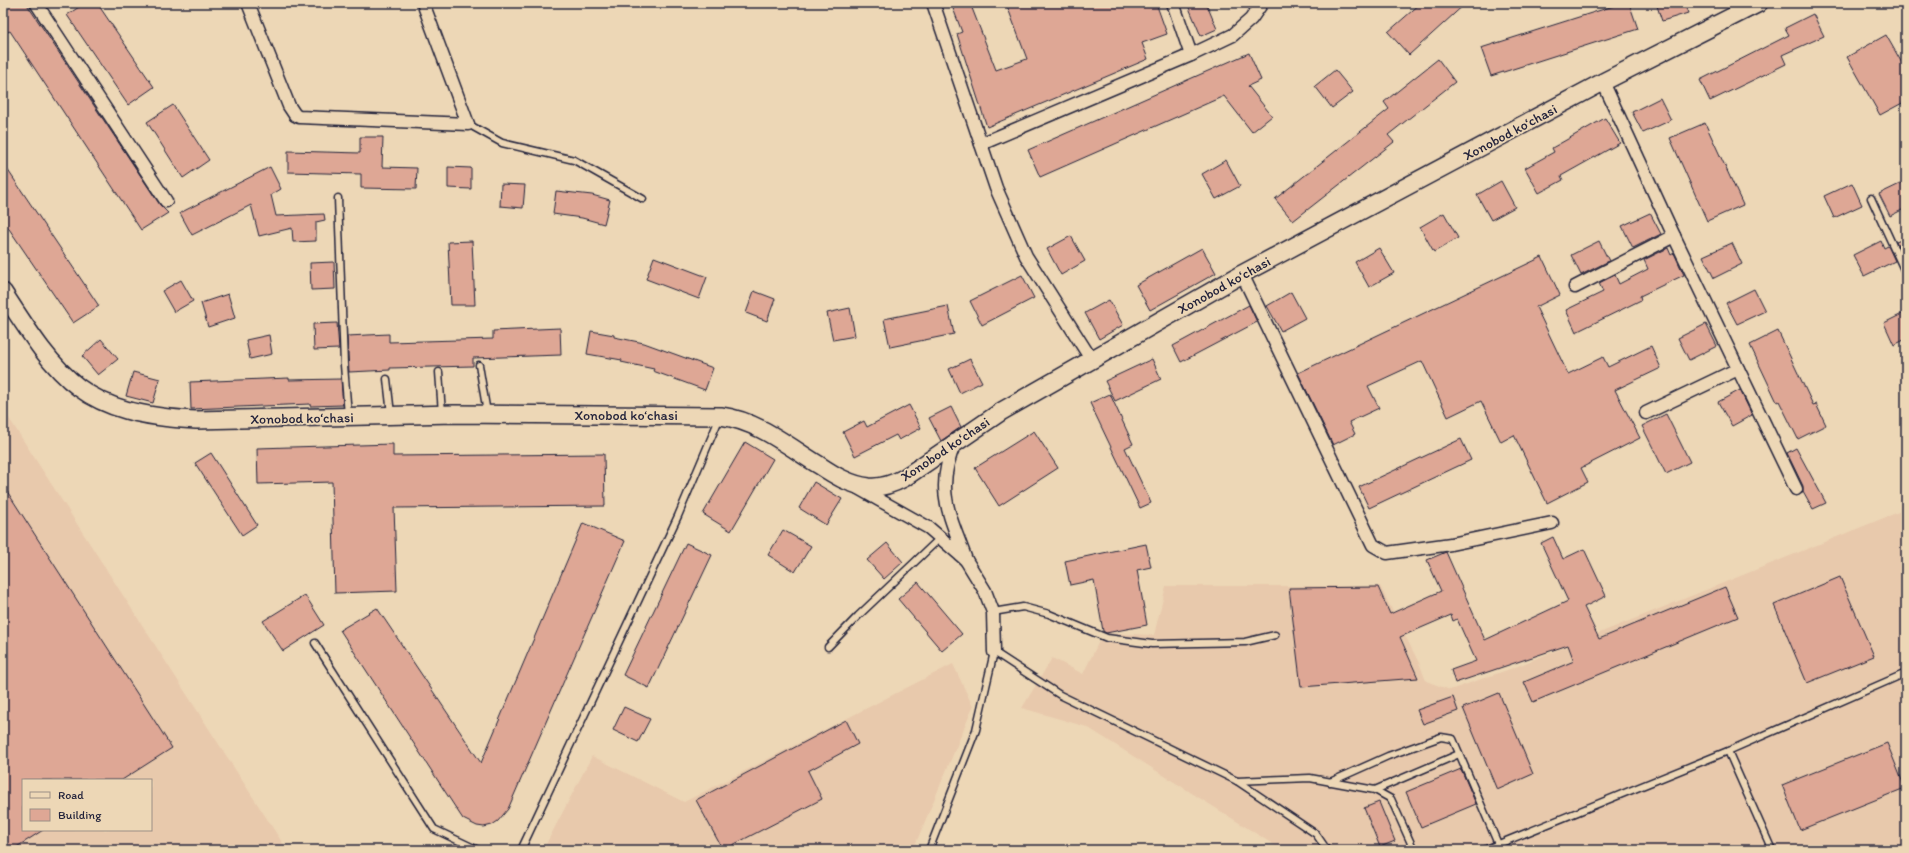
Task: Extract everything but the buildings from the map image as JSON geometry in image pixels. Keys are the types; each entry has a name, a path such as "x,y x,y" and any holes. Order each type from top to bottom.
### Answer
{"main road":[{"name":"Xonobod koʻchasi","path":"3,292 58,371 89,395 111,406 147,416 196,420 442,414 733,417 756,426 842,479 869,487 887,486 904,478 1002,411 1242,274 1603,82 1759,3"}],"street":[{"path":"36,3 166,201"},
{"path":"248,3 289,106 299,118 468,124 423,3"},
{"path":"933,3 996,188 1026,256 1091,359"},
{"path":"1173,3 1191,55"},
{"path":"981,144 1191,55 1233,35 1251,19 1262,3"},
{"path":"1603,82 1674,236 1796,489"},
{"path":"1575,287 1674,236"},
{"path":"1242,274 1373,545 1388,553 1452,544 1552,523"},
{"path":"1646,413 1738,369"},
{"path":"955,443 945,472 943,487 945,502 966,560 984,591 993,612 994,652"},
{"path":"842,479 910,516 940,538 966,560"}],"lane":[{"path":"468,124 502,143 574,160 643,199"},
{"path":"338,198 344,365 348,417"},
{"path":"1871,198 1906,274"},
{"path":"479,365 487,414"},
{"path":"438,372 442,414"},
{"path":"387,379 391,416"},
{"path":"521,850 678,516 721,416"},
{"path":"828,647 858,616 940,538"},
{"path":"993,612 1023,606 1049,614 1107,638 1152,644 1245,642 1275,635"},
{"path":"315,643 434,829 478,850"},
{"path":"929,850 976,730 994,652 1060,695 1237,781 1316,834 1327,850"},
{"path":"1484,850 1728,751 1906,673"},
{"path":"1330,782 1388,756 1442,737 1453,740 1498,844"},
{"path":"1728,751 1772,850"},
{"path":"1375,790 1459,754"},
{"path":"1237,781 1310,778 1375,790 1391,799 1414,850"}],"shaded area":[{"path":"3,409 287,850 3,850"},
{"path":"1906,509 1906,850 1282,850 1087,727 1022,708 1052,658 1083,674 1103,633 1154,635 1166,586 1380,586 1420,665 1426,681 1450,690 1513,668"},
{"path":"953,664 973,707 913,850 543,850 592,756 684,802"}]}
